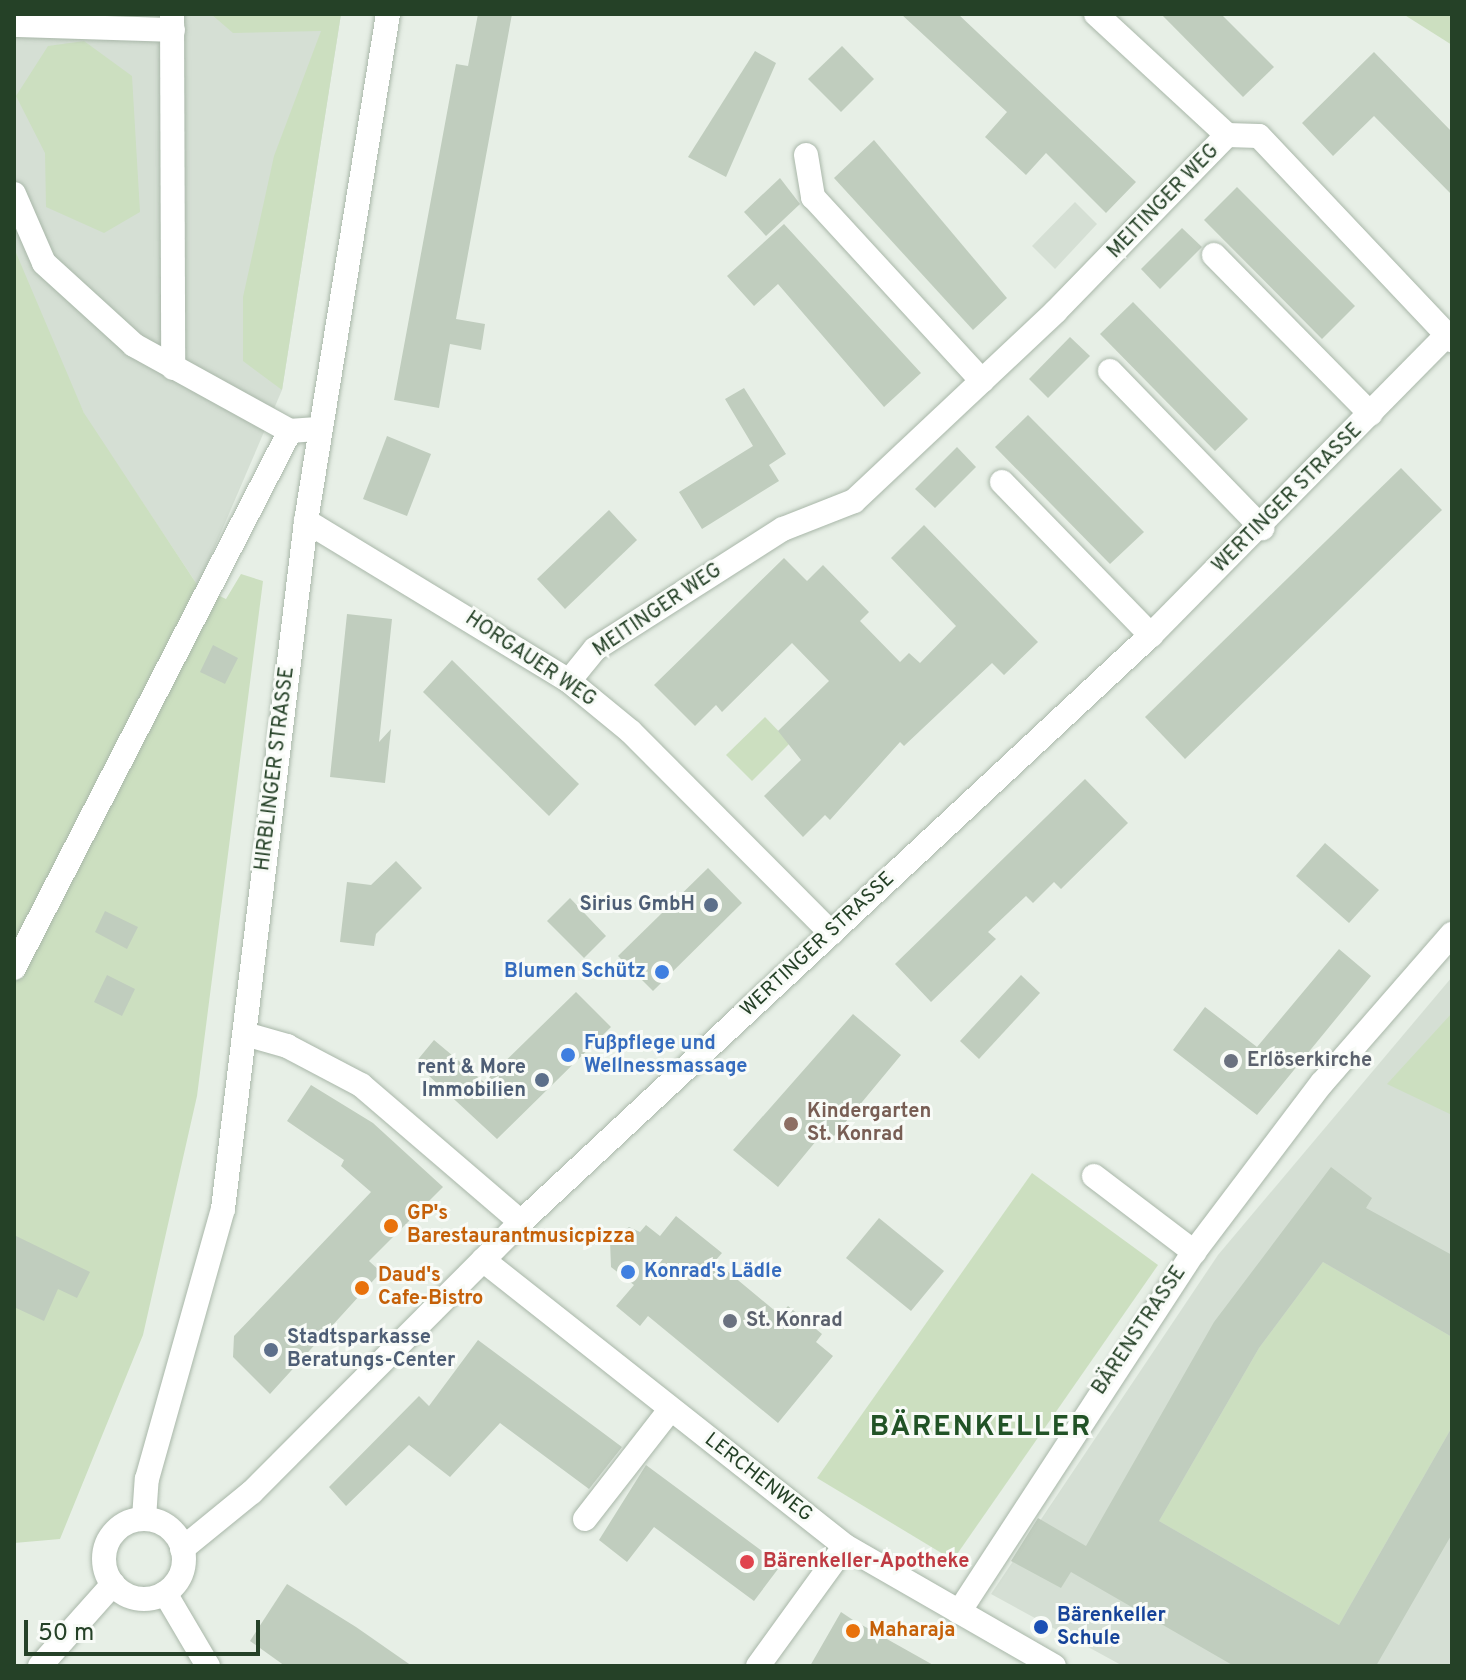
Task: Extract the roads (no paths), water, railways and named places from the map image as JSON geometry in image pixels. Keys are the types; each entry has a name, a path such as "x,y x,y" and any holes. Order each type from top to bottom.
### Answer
{"street":[{"name":"HIRBLINGER STRASSE","path":"144,1518 147,1479 210,1272 245,1034 306,521 388,14"},
{"path":"1096,14 1227,135"},
{"path":"14,25 173,22 173,368"},
{"name":"MEITINGER WEG","path":"569,681 595,649 783,529 854,501 982,381 1227,135 1259,136 1450,338"},
{"path":"806,155 813,197 982,381"},
{"path":"14,194 44,263 134,345 290,431 320,429"},
{"path":"1214,255 1371,414"},
{"name":"WERTINGER STRASSE","path":"182,1549 252,1492 521,1222 1151,635 1450,338"},
{"path":"1110,371 1262,528"},
{"path":"14,968 290,431"},
{"path":"1002,482 1151,635"},
{"name":"HORGAUER WEG","path":"306,521 569,681 631,732 831,933"},
{"name":"BÄRENSTRASSE","path":"959,1612 1194,1252 1322,1083 1452,934"},
{"path":"245,1034 287,1046 361,1085 521,1222"},
{"name":"BÄRENSTRASSE","path":"1094,1176 1194,1252"},
{"name":"LERCHENWEG","path":"483,1260 845,1546 1054,1666"},
{"path":"585,1519 670,1410"},
{"path":"144,1518 169,1527 182,1549 181,1575 165,1593 132,1597 113,1584 104,1563 110,1537 144,1518"},
{"path":"758,1666 845,1546"},
{"path":"40,1666 113,1584"},
{"path":"165,1593 208,1666"}],"place":[{"name":"Sirius GmbH","path":"711,905"},
{"name":"Blumen Schütz","path":"662,972"},
{"name":"Fußpflege und Wellnessmassage","path":"568,1055"},
{"name":"Erlöserkirche","path":"1231,1061"},
{"name":"rent & More Immobilien","path":"542,1080"},
{"name":"Kindergarten St. Konrad","path":"791,1124"},
{"name":"GP's Barestaurantmusicpizza","path":"391,1226"},
{"name":"Konrad's Lädle","path":"628,1272"},
{"name":"Daud's Cafe-Bistro","path":"362,1288"},
{"name":"St. Konrad","path":"730,1321"},
{"name":"Stadtsparkasse Beratungs-Center","path":"271,1350"},
{"name":"Bärenkeller-Apotheke","path":"747,1562"},
{"name":"Bärenkeller Schule","path":"1041,1627"},
{"name":"Maharaja","path":"853,1631"}],"district":[{"name":"BÄRENKELLER","path":"981,1428"}]}
